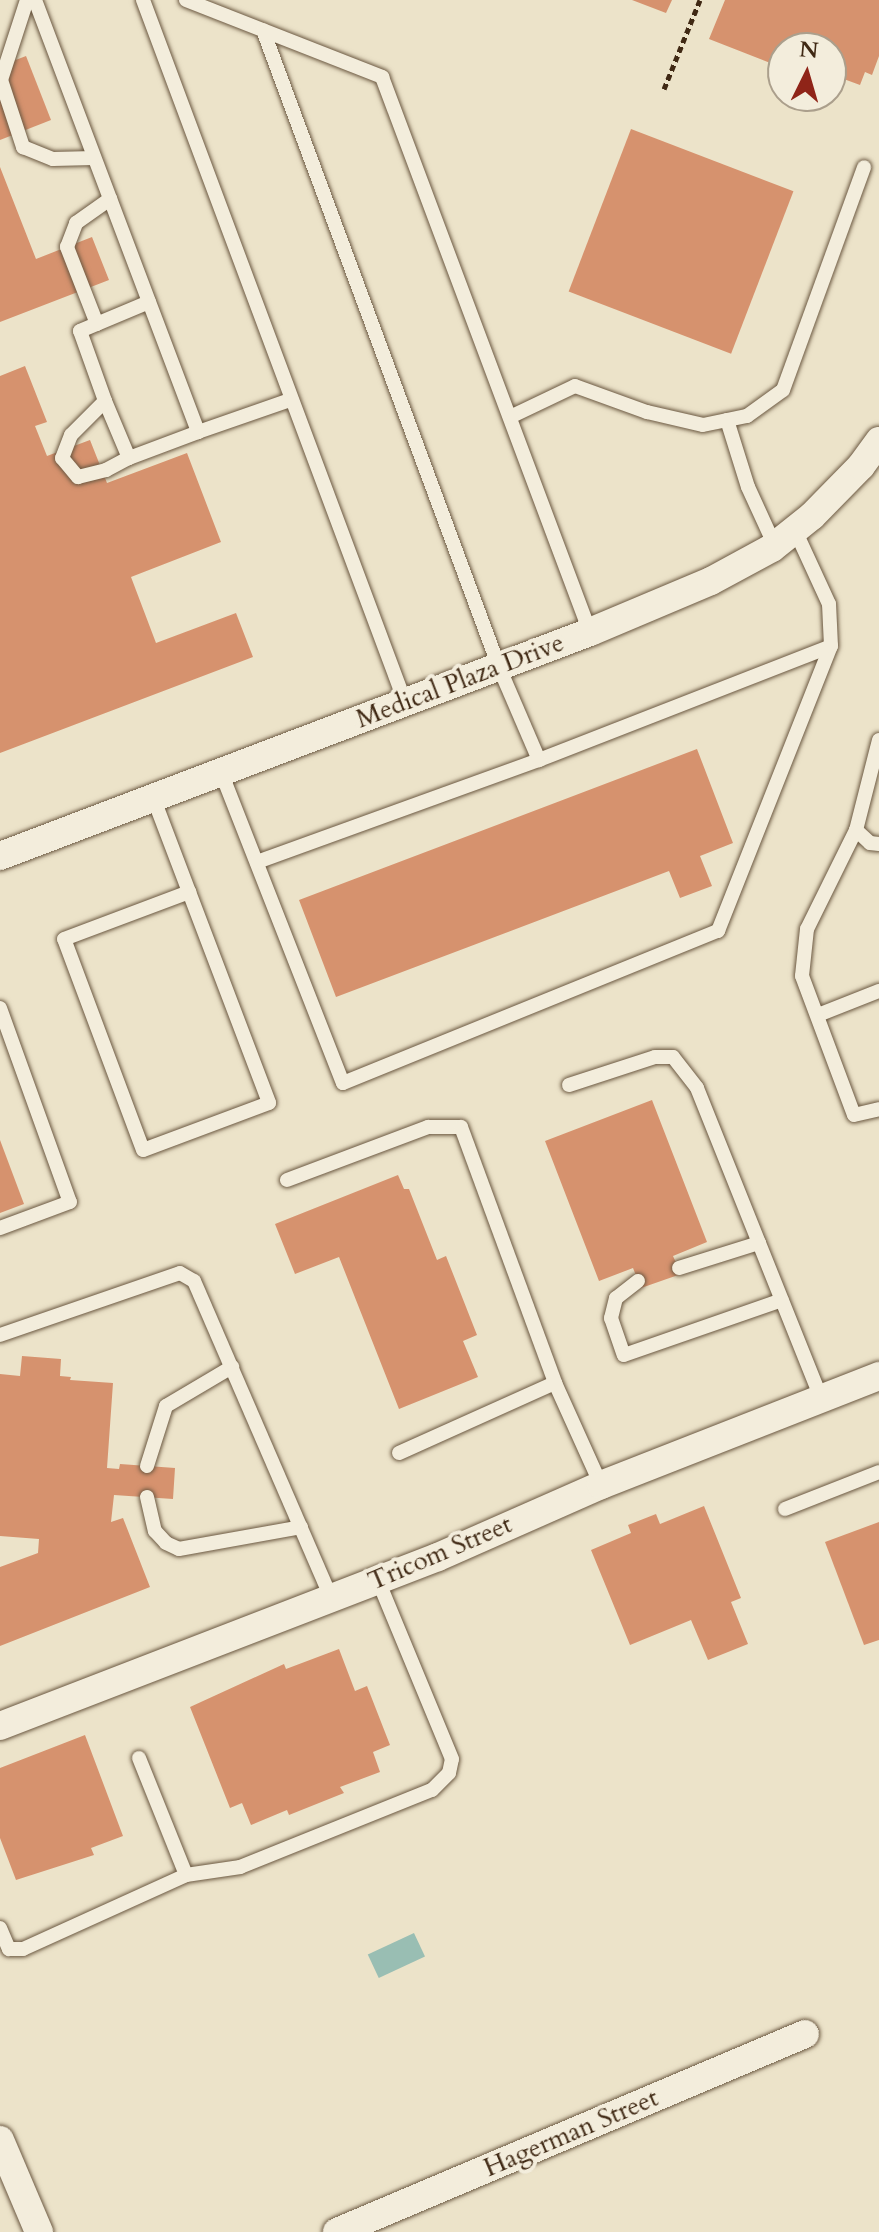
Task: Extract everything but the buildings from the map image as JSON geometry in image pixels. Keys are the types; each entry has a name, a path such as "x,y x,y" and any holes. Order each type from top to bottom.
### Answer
{"street":[{"name":"Medical Plaza Drive","path":"0,856 590,632 711,581 785,538 861,466 879,441"},
{"name":"Tricom Street","path":"0,1726 378,1580 601,1485 879,1376"},
{"name":"Hagerman Street","path":"337,2232 805,2034"},
{"path":"0,2140 39,2232"}],"lane":[{"path":"27,0 1,80 23,147 53,159 94,158"},
{"path":"35,0 198,432"},
{"path":"143,0 405,702"},
{"path":"186,0 382,77 590,632"},
{"path":"263,30 499,667 539,760"},
{"path":"510,417 575,386 647,412 703,425 747,416 783,390 864,167"},
{"path":"97,324 67,247 76,223 110,199"},
{"path":"129,458 80,331 149,302"},
{"path":"105,401 71,435 62,458 78,477 106,470 129,458 290,400"},
{"path":"221,772 343,1083 718,931 831,646 829,604 748,487 727,420"},
{"path":"257,862 539,760 831,646"},
{"path":"879,740 856,830 807,929 802,976 854,1115 879,1109"},
{"path":"153,797 269,1103 143,1150 64,939 189,892"},
{"path":"856,830 870,843 879,844"},
{"path":"818,1015 879,991"},
{"path":"0,1008 70,1202 0,1228"},
{"path":"569,1085 655,1057 673,1057 697,1088 822,1400"},
{"path":"287,1180 428,1127 461,1127 555,1383 601,1485"},
{"path":"679,1268 759,1243"},
{"path":"0,1335 180,1273 194,1281 331,1598"},
{"path":"638,1281 616,1298 611,1318 624,1355 782,1300"},
{"path":"147,1466 166,1406 232,1367"},
{"path":"399,1453 555,1383"},
{"path":"785,1509 879,1472"},
{"path":"147,1497 155,1531 166,1543 179,1549 301,1527"},
{"path":"0,1928 9,1949 23,1949 186,1875 240,1867 432,1790 449,1773 452,1759 378,1580"},
{"path":"139,1758 186,1875"}],"path":[{"path":"664,89 700,0"}],"water":[{"path":"414,1933 425,1957 379,1978 368,1955"}]}
